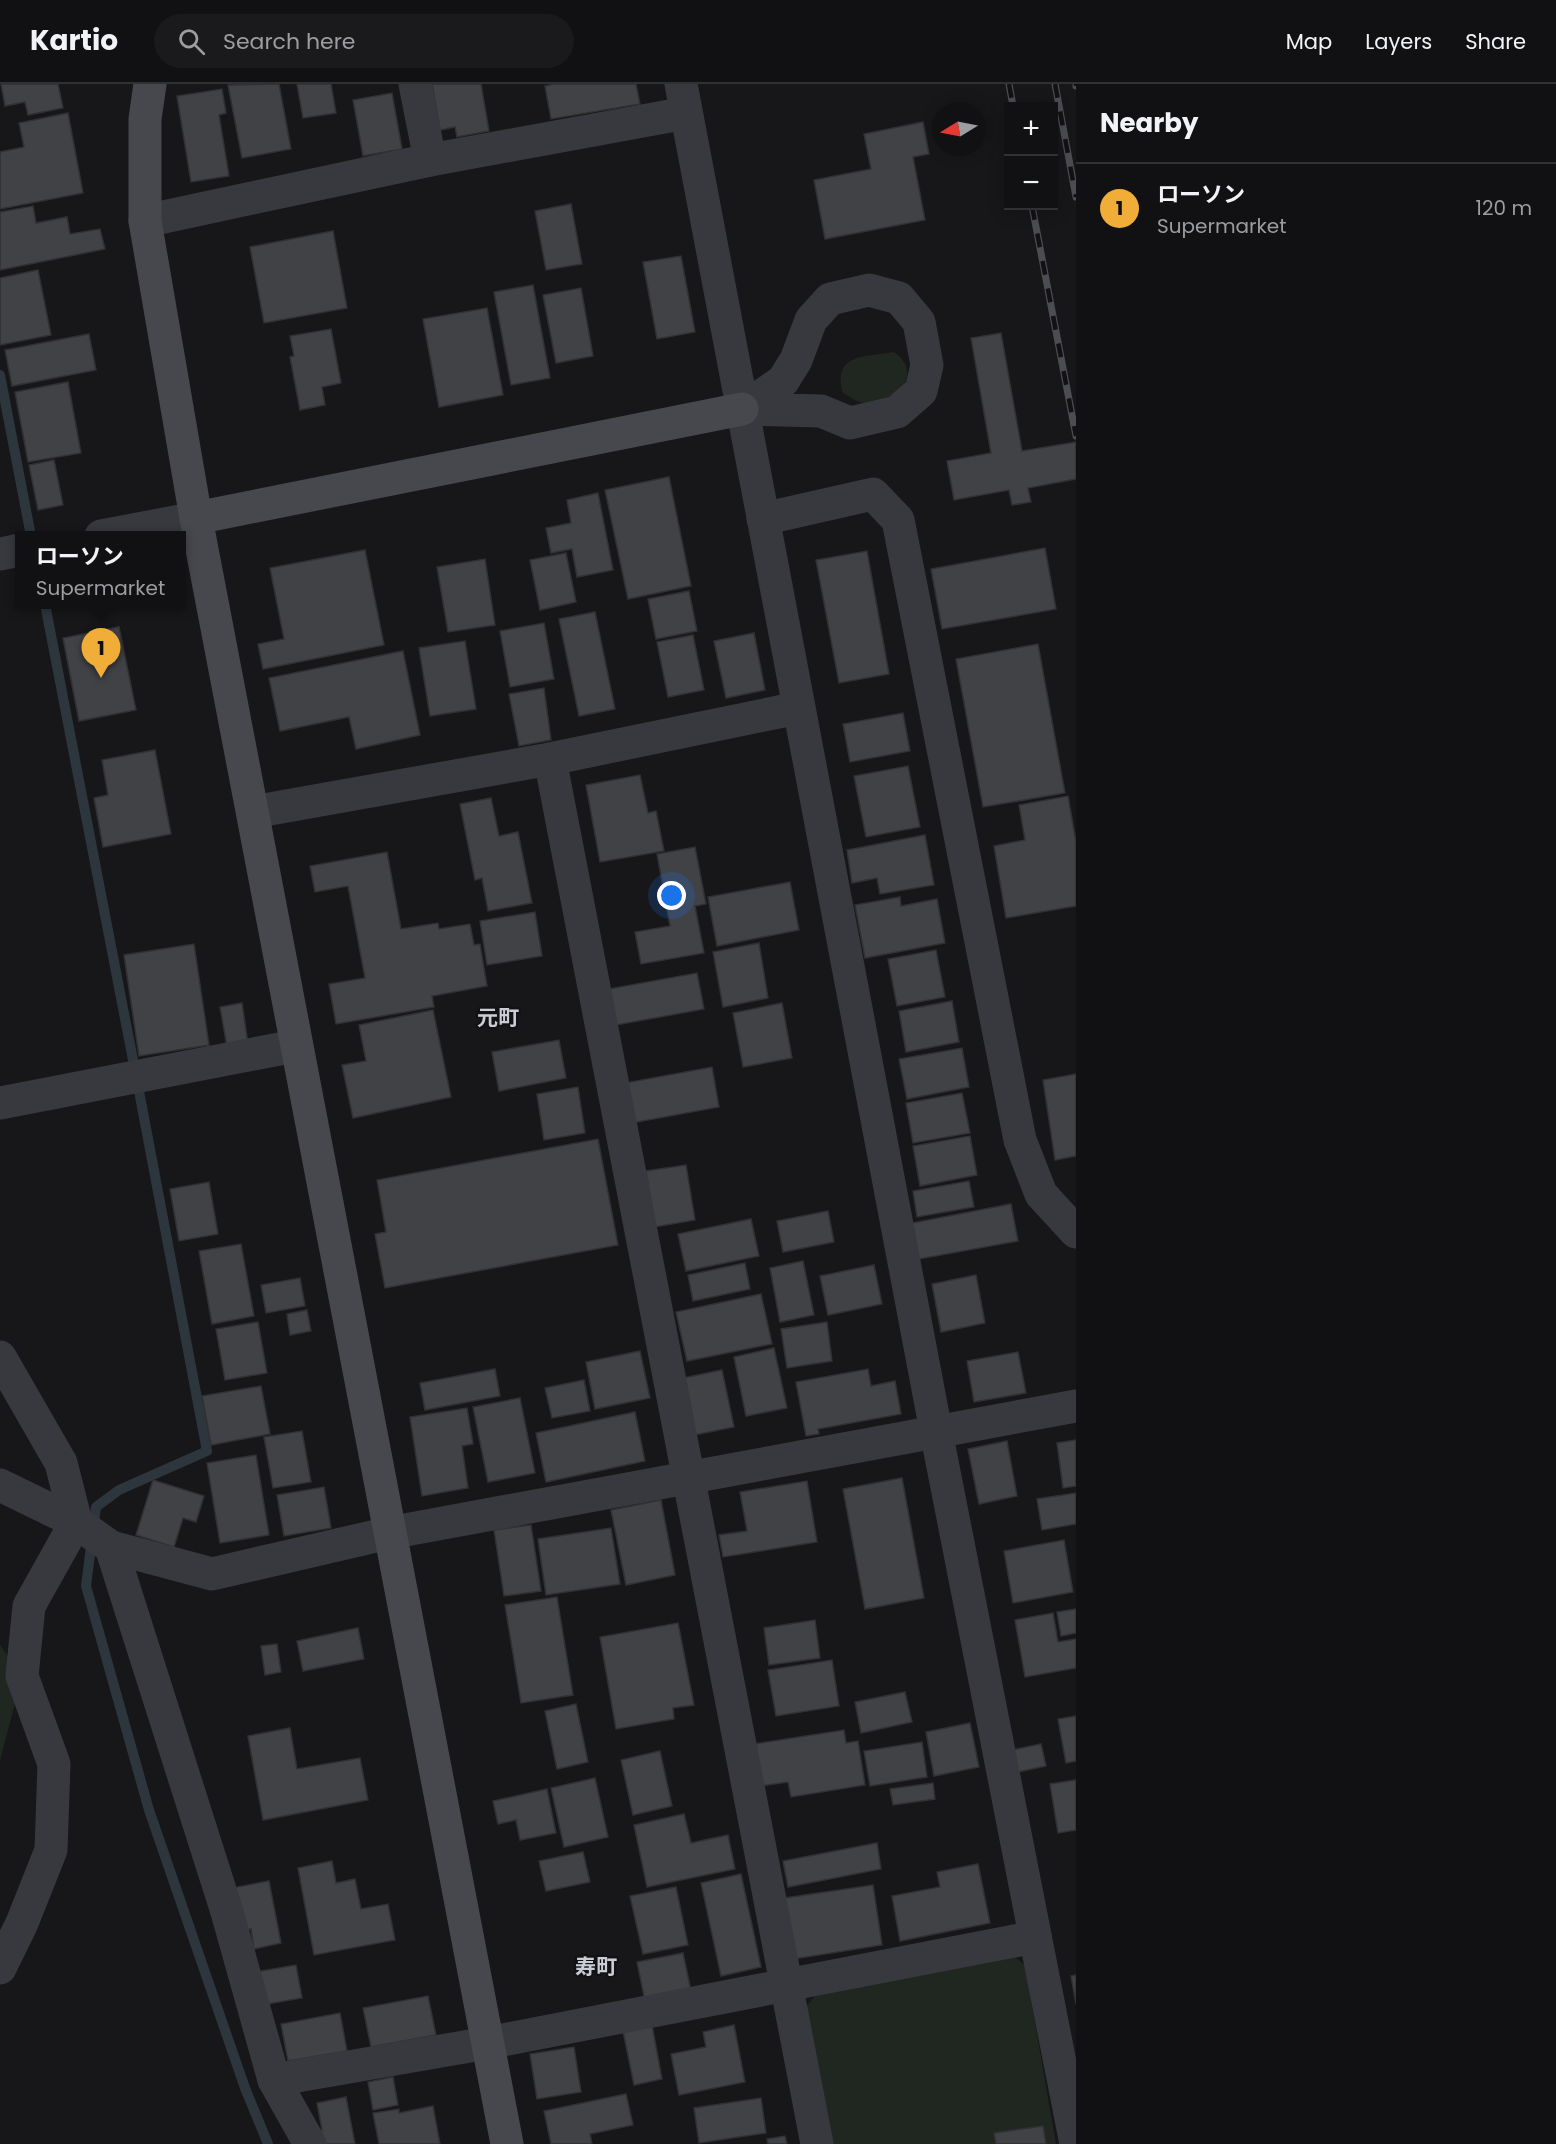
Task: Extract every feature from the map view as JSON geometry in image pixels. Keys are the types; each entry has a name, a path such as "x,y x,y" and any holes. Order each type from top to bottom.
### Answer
{"street":[{"path":"150,84 145,119 145,221 196,518 253,812 295,1046 507,2144"},
{"path":"415,84 430,160"},
{"path":"145,221 430,160 683,98 936,1431 1076,2144"},
{"path":"127,531 742,409 820,411 850,423 897,412 921,391 927,365 919,322 899,298 879,292 869,290 830,299 811,320 796,360 783,381 742,409"},
{"path":"763,519 873,494 898,519 1020,1140 1041,1194 1076,1232"},
{"path":"0,554 15,551"},
{"path":"253,812 550,759 798,708"},
{"path":"550,759 817,2144"},
{"path":"1,1097 295,1046"},
{"path":"0,1357 61,1463 76,1522 28,1606 22,1676 54,1764 51,1850 22,1923 0,1968"},
{"path":"0,1485 76,1522 111,1547 212,1574 389,1533 1076,1406"},
{"path":"111,1547 227,1912 274,2080 310,2144"},
{"path":"274,2080 487,2043 786,1983 1035,1937"}],"shaded area":[{"path":"894,352 903,361 907,370 902,387 895,394 875,403 864,403 843,393 842,370 847,364 854,359"},
{"path":"0,1645 22,1676 0,1761"},
{"path":"1011,1954 1025,1965 1056,2144 829,2144 802,2012 815,1996"}],"building":[{"path":"1,84 58,84 63,108 28,115 25,102 5,106"},
{"path":"279,84 291,149 242,158 228,85"},
{"path":"297,84 331,84 336,113 303,118"},
{"path":"432,84 481,84 489,131 457,137 455,127 440,130"},
{"path":"554,84 636,84 640,104 551,119 545,86"},
{"path":"222,89 226,113 219,115 229,176 191,182 177,96"},
{"path":"392,93 402,149 363,156 353,100"},
{"path":"68,113 83,193 0,209 0,152 24,147 19,123"},
{"path":"923,122 929,154 913,157 925,220 825,239 814,180 871,169 864,134"},
{"path":"571,204 582,264 546,270 535,211"},
{"path":"33,206 36,223 67,217 70,234 100,229 105,249 0,270 0,212"},
{"path":"333,231 347,308 264,323 250,247"},
{"path":"681,256 695,332 657,339 643,262"},
{"path":"38,270 51,335 0,345 0,278"},
{"path":"533,285 550,378 511,385 494,292"},
{"path":"581,288 593,356 556,363 543,295"},
{"path":"487,308 503,395 439,407 423,319"},
{"path":"331,329 341,383 322,387 325,405 300,410 290,357 294,356 290,336"},
{"path":"1001,333 1022,451 1076,442 1076,479 1028,488 1031,502 1012,505 1009,490 954,500 947,461 991,453 971,338"},
{"path":"89,334 96,370 12,386 5,350"},
{"path":"68,382 81,453 28,462 15,392"},
{"path":"54,460 63,505 38,510 29,465"},
{"path":"669,477 691,586 628,599 605,490"},
{"path":"598,493 613,570 577,577 572,549 551,553 546,528 571,523 567,500"},
{"path":"1045,548 1056,609 942,629 931,569"},
{"path":"365,550 384,645 263,669 258,644 284,639 270,568"},
{"path":"867,551 889,674 839,683 816,560"},
{"path":"566,553 576,602 540,610 530,560"},
{"path":"485,559 495,625 448,632 437,567"},
{"path":"689,591 697,631 656,639 648,599"},
{"path":"595,612 615,709 579,716 559,619"},
{"path":"544,623 554,679 510,687 500,631"},
{"path":"119,627 136,710 79,721 63,638"},
{"path":"754,633 765,690 726,698 714,641"},
{"path":"693,635 704,690 668,697 657,642"},
{"path":"465,641 476,709 430,716 419,648"},
{"path":"1038,644 1065,793 983,807 956,659"},
{"path":"403,651 420,735 356,749 349,717 280,731 269,678"},
{"path":"544,688 551,740 519,746 509,694"},
{"path":"903,713 910,751 850,762 843,724"},
{"path":"155,750 171,834 103,847 94,798 108,795 102,760"},
{"path":"908,766 920,827 866,837 854,776"},
{"path":"640,775 648,813 656,811 664,851 600,862 586,785"},
{"path":"1068,796 1076,842 1076,906 1006,918 994,846 1025,840 1019,805"},
{"path":"491,798 499,836 518,832 532,903 488,911 482,878 475,880 460,804"},
{"path":"925,835 934,885 880,894 877,878 852,883 847,850"},
{"path":"695,847 706,904 695,906 704,953 641,964 635,932 670,926 657,854"},
{"path":"387,852 401,929 438,923 439,929 470,924 474,945 480,944 487,986 432,996 434,1007 336,1024 329,984 365,978 348,886 315,892 310,866"},
{"path":"790,882 799,930 717,946 708,897"},
{"path":"900,897 901,906 937,899 945,943 865,958 855,905"},
{"path":"535,912 542,956 487,965 480,921"},
{"path":"759,943 768,998 723,1007 713,952"},
{"path":"194,944 209,1045 139,1056 124,955"},
{"path":"936,950 945,997 897,1006 888,959"},
{"path":"697,973 704,1009 616,1025 609,989"},
{"path":"952,1001 959,1042 906,1052 899,1011"},
{"path":"242,1003 248,1044 227,1047 220,1007"},
{"path":"782,1003 792,1058 743,1067 733,1013"},
{"path":"433,1010 451,1097 353,1118 342,1065 366,1061 359,1025"},
{"path":"559,1040 566,1078 499,1091 492,1052"},
{"path":"962,1048 969,1087 907,1099 899,1059"},
{"path":"712,1067 719,1107 632,1123 625,1083"},
{"path":"1076,1074 1076,1156 1055,1160 1043,1080"},
{"path":"578,1087 585,1133 544,1140 537,1094"},
{"path":"962,1093 970,1133 913,1143 906,1103"},
{"path":"970,1136 977,1175 920,1186 913,1146"},
{"path":"598,1139 618,1245 385,1288 375,1234 386,1232 377,1180"},
{"path":"686,1165 695,1220 655,1227 646,1171"},
{"path":"969,1181 974,1207 917,1217 913,1191"},
{"path":"209,1182 218,1234 179,1241 170,1189"},
{"path":"1011,1204 1018,1241 919,1259 912,1223"},
{"path":"828,1211 834,1242 783,1252 777,1221"},
{"path":"751,1219 759,1256 686,1271 678,1234"},
{"path":"241,1244 254,1316 212,1324 199,1251"},
{"path":"803,1261 814,1315 780,1322 770,1268"},
{"path":"745,1263 750,1289 693,1301 688,1275"},
{"path":"874,1265 882,1304 828,1315 820,1276"},
{"path":"976,1275 985,1323 941,1332 932,1284"},
{"path":"300,1278 305,1306 266,1313 261,1285"},
{"path":"761,1294 772,1344 687,1361 676,1312"},
{"path":"307,1310 311,1331 290,1335 287,1314"},
{"path":"258,1322 267,1373 225,1380 216,1329"},
{"path":"827,1322 832,1361 787,1368 781,1329"},
{"path":"774,1348 787,1408 746,1416 734,1357"},
{"path":"640,1351 650,1398 595,1409 586,1362"},
{"path":"1018,1352 1026,1393 974,1402 967,1361"},
{"path":"495,1369 500,1396 425,1410 420,1383"},
{"path":"868,1369 871,1386 895,1381 901,1414 818,1429 819,1434 806,1436 796,1382"},
{"path":"722,1370 734,1427 694,1435 683,1378"},
{"path":"584,1380 590,1411 552,1418 545,1388"},
{"path":"261,1386 270,1434 211,1445 202,1396"},
{"path":"520,1398 535,1473 488,1482 473,1407"},
{"path":"467,1408 473,1444 462,1446 468,1488 422,1496 410,1417"},
{"path":"635,1412 645,1461 546,1482 536,1433"},
{"path":"302,1431 311,1482 273,1488 264,1437"},
{"path":"1076,1440 1076,1486 1063,1488 1057,1443"},
{"path":"1007,1441 1017,1496 979,1504 968,1449"},
{"path":"256,1455 269,1535 220,1543 207,1463"},
{"path":"902,1478 924,1598 865,1609 843,1489"},
{"path":"153,1480 204,1496 196,1522 183,1518 174,1547 136,1535"},
{"path":"807,1481 817,1542 723,1557 719,1535 747,1531 740,1492"},
{"path":"324,1487 331,1528 284,1536 277,1495"},
{"path":"1076,1493 1076,1524 1042,1530 1037,1499"},
{"path":"661,1500 675,1575 626,1585 611,1510"},
{"path":"531,1525 541,1591 504,1596 494,1530"},
{"path":"611,1528 620,1584 546,1595 538,1539"},
{"path":"1064,1540 1073,1592 1013,1603 1004,1551"},
{"path":"557,1597 573,1695 521,1703 505,1605"},
{"path":"1076,1609 1076,1633 1061,1636 1057,1612"},
{"path":"1053,1613 1058,1642 1076,1639 1076,1668 1025,1677 1015,1620"},
{"path":"815,1620 820,1658 769,1665 764,1628"},
{"path":"678,1623 694,1705 673,1708 674,1719 616,1729 600,1637"},
{"path":"358,1628 364,1659 303,1671 297,1641"},
{"path":"277,1644 281,1672 265,1675 261,1646"},
{"path":"832,1660 839,1706 776,1716 768,1670"},
{"path":"905,1692 912,1722 861,1733 855,1702"},
{"path":"576,1704 588,1762 557,1769 545,1711"},
{"path":"1076,1716 1076,1761 1066,1763 1058,1719"},
{"path":"970,1723 979,1767 934,1776 926,1732"},
{"path":"290,1728 297,1769 360,1758 368,1800 263,1820 248,1736"},
{"path":"844,1730 846,1743 858,1741 865,1785 791,1797 788,1782 761,1786 754,1744"},
{"path":"922,1742 927,1777 870,1786 864,1751"},
{"path":"1041,1744 1046,1766 1013,1773 1008,1751"},
{"path":"660,1751 672,1806 633,1815 621,1760"},
{"path":"595,1778 608,1837 564,1847 551,1788"},
{"path":"1076,1780 1076,1830 1058,1833 1050,1784"},
{"path":"933,1783 935,1799 893,1805 890,1789"},
{"path":"547,1789 556,1833 520,1840 516,1820 498,1824 493,1801"},
{"path":"684,1814 691,1843 728,1835 735,1869 647,1887 634,1825"},
{"path":"877,1843 881,1869 788,1887 783,1861"},
{"path":"583,1852 590,1882 546,1891 539,1861"},
{"path":"332,1861 336,1883 355,1879 361,1909 388,1904 395,1940 314,1955 298,1868"},
{"path":"978,1864 990,1923 900,1941 892,1896 940,1887 937,1872"},
{"path":"741,1874 761,1967 721,1976 701,1883"},
{"path":"269,1881 281,1943 254,1949 251,1929 240,1931 232,1888"},
{"path":"873,1885 882,1945 794,1959 785,1898"},
{"path":"676,1887 688,1945 643,1954 630,1896"},
{"path":"683,1953 691,1991 645,2001 637,1962"},
{"path":"296,1965 302,1998 256,2006 250,1973"},
{"path":"1076,1975 1076,2004 1071,1976"},
{"path":"428,1996 436,2035 371,2047 363,2008"},
{"path":"340,2013 347,2051 288,2061 281,2024"},
{"path":"652,2025 662,2079 634,2085 623,2031"},
{"path":"734,2025 745,2082 679,2095 671,2054 706,2047 703,2032"},
{"path":"574,2047 581,2092 537,2099 530,2054"},
{"path":"393,2077 398,2105 373,2110 368,2082"},
{"path":"626,2094 633,2125 590,2134 592,2144 551,2144 544,2111"},
{"path":"346,2097 355,2144 309,2144 307,2132 322,2130 317,2103"},
{"path":"761,2098 766,2133 699,2143 694,2108"},
{"path":"433,2106 440,2144 379,2144 373,2113 399,2109 399,2113"},
{"path":"1043,2126 1046,2144 996,2144 994,2133"},
{"path":"785,2136 787,2144 768,2144 767,2139"}],"waterway":[{"path":"0,375 30,531"},
{"path":"46,609 207,1451 119,1490 96,1507 86,1586 149,1810 245,2088 268,2144"}],"railway":[{"path":"1009,84 1012,102"},
{"path":"1055,84 1076,197"},
{"path":"1033,210 1076,436"}],"place":[{"name":"ローソン","path":"101,678"}],"district":[{"name":"元町","path":"498,1017"},
{"name":"寿町","path":"596,1966"}]}
